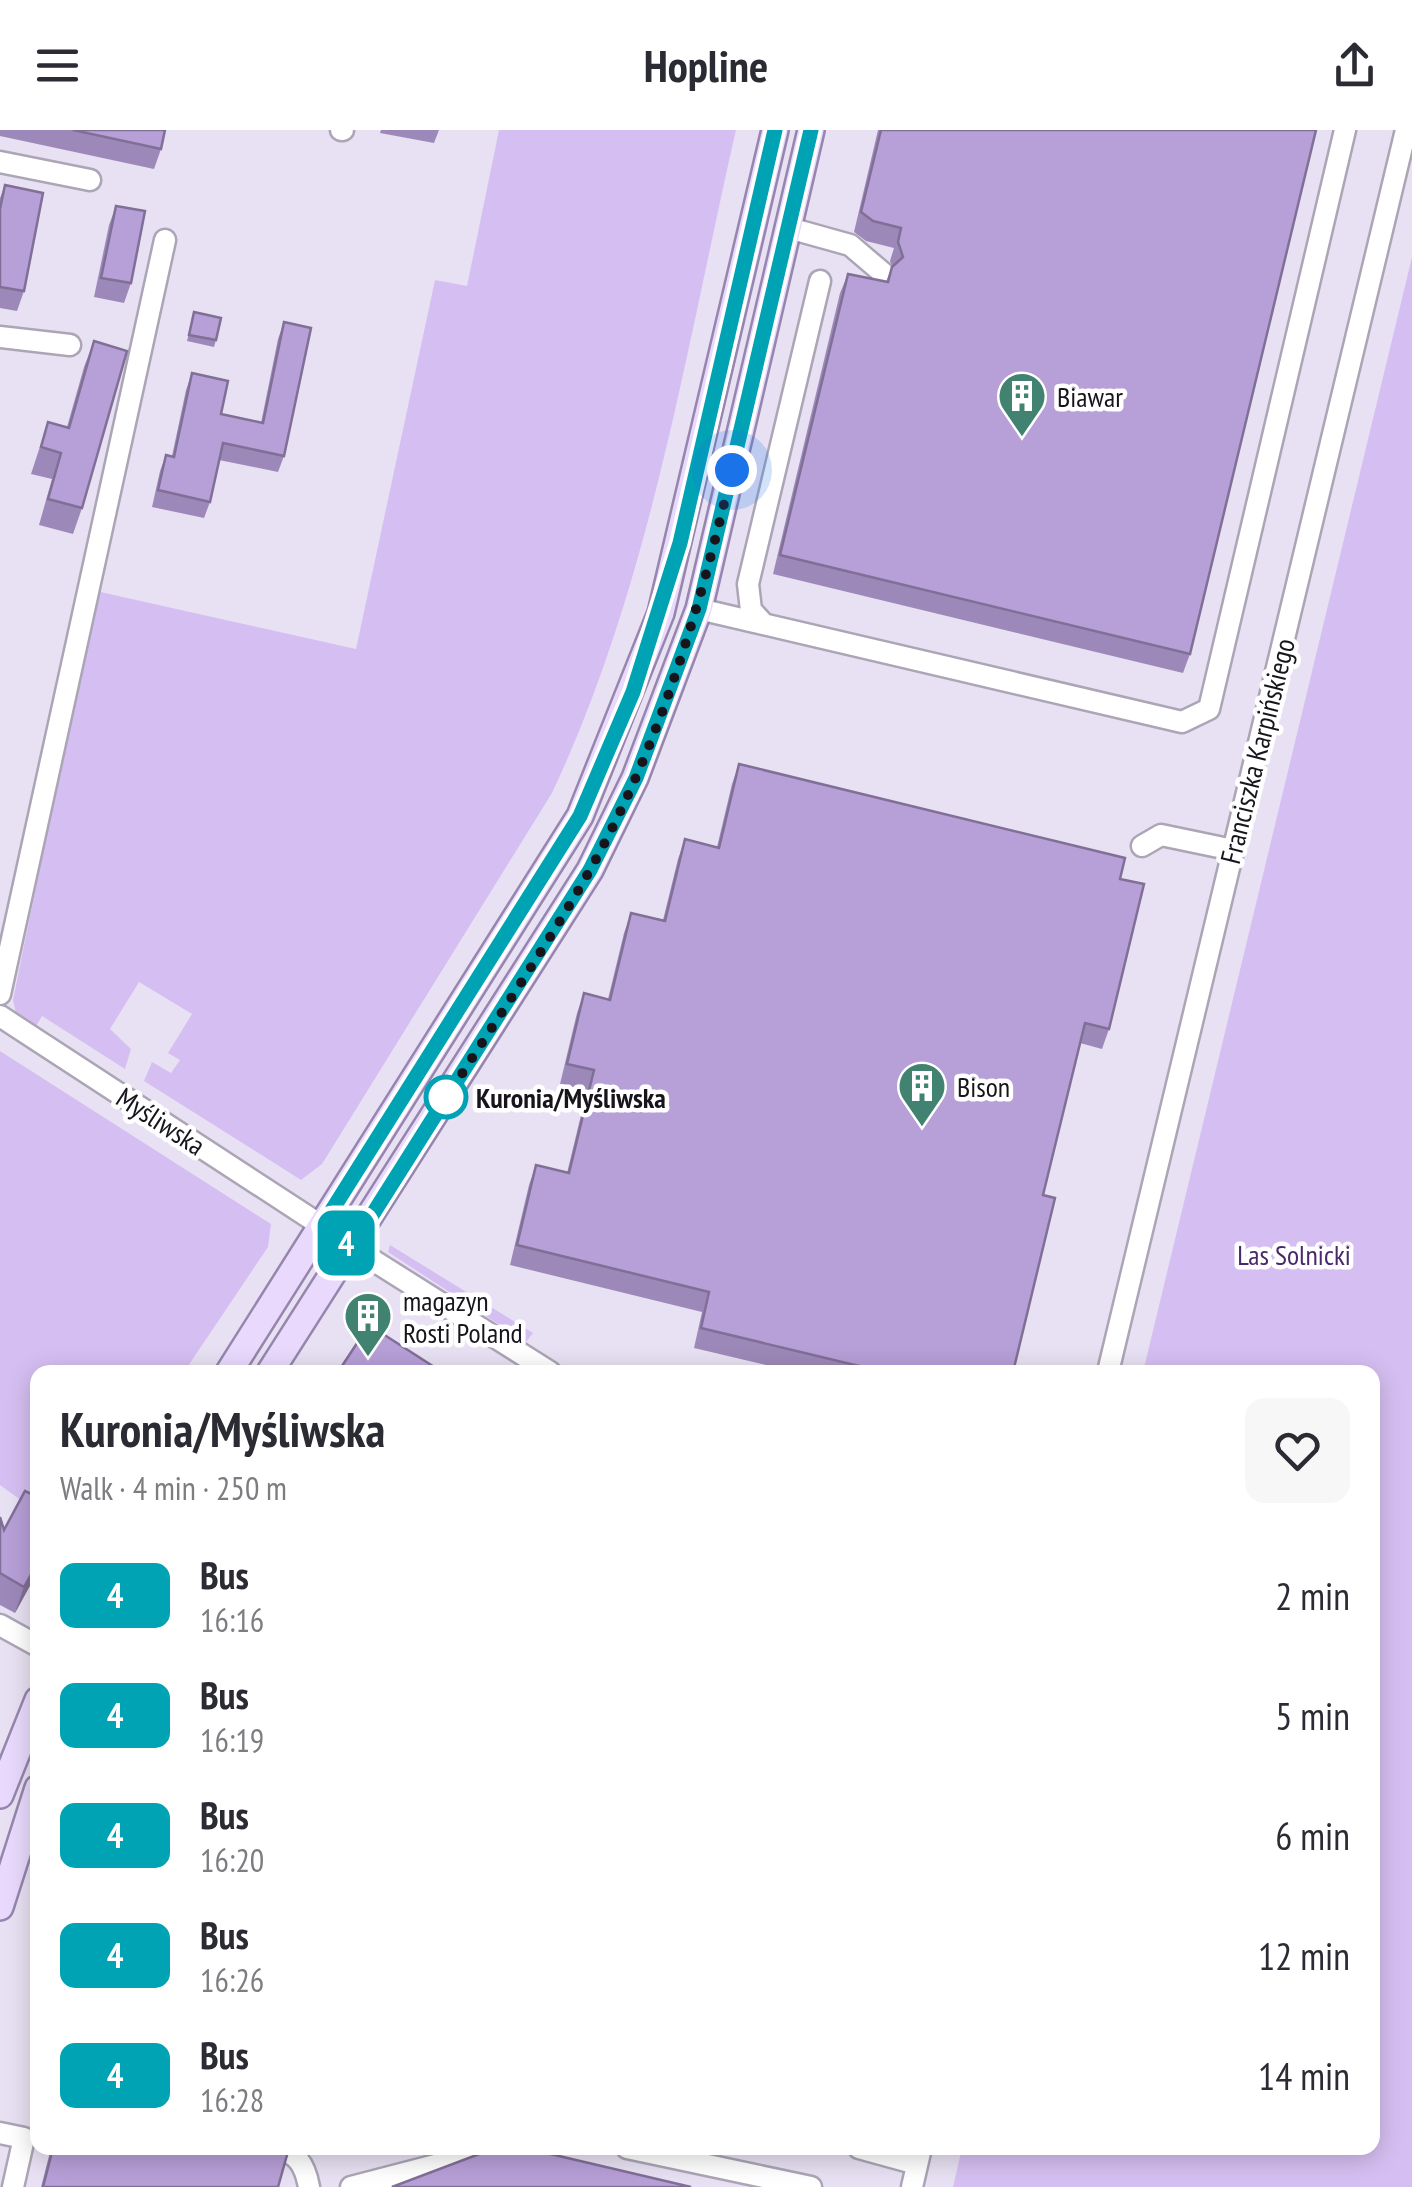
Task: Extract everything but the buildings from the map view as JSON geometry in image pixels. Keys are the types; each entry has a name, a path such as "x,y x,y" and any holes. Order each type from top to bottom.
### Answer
{"main road":[{"path":"233,1365 580,816 633,692 680,543 775,130"},
{"path":"275,1365 590,870 636,778 699,609 811,130"},
{"path":"322,1226 352,1247"},
{"path":"1,1787 30,1719"},
{"path":"0,1907 30,1813"}],"street":[{"path":"699,609 1182,722 1198,718 1209,708 1345,130"},
{"name":"Franciszka Karpińskiego","path":"1110,1365 1406,130"},
{"path":"0,162 90,180"},
{"path":"789,228 850,245 883,273"},
{"path":"0,994 164,240"},
{"path":"763,622 751,610 748,584 820,281"},
{"path":"0,337 70,346"},
{"path":"1142,846 1161,835 1234,850"},
{"name":"Myśliwska","path":"0,1016 322,1226"},
{"path":"352,1247 539,1365"},
{"path":"0,1625 30,1642"},
{"path":"12,2187 24,2138 30,2130"},
{"path":"0,2133 24,2138"},
{"path":"292,2155 306,2167 309,2187"},
{"path":"350,2187 474,2155"},
{"path":"660,2155 812,2187"},
{"path":"912,2187 919,2156"}],"green space":[{"path":"499,130 736,130 662,467 615,633 586,714 552,793 322,1164 301,1180 144,1081 152,1062 171,1073 180,1060 168,1053 192,1014 139,982 110,1029 131,1049 125,1069 42,1016 35,1028 17,1018 13,1000 96,591 356,649 435,280 467,286"},
{"name":"Las Solnicki","path":"1412,257 1412,2187 953,2187 960,2155 1380,2155 1380,1365 1145,1365"},
{"path":"0,1051 271,1224 268,1247 189,1365 30,1365 30,1507 0,1485"},
{"path":"390,1245 533,1333 526,1342 388,1252"}],"bus line":[{"name":"4","path":"775,130 680,543 633,692 580,816 322,1226 352,1247 590,870 636,778 699,609 811,130"}],"place":[{"name":"Biawar","path":"1022,438"},
{"name":"Kuronia/Myśliwska","path":"446,1097"},
{"name":"Bison","path":"922,1128"},
{"name":"magazyn Rosti Poland","path":"368,1358"}],"route":[{"path":"446,1097 440,1108 590,870 636,778 699,609 732,470"}]}
